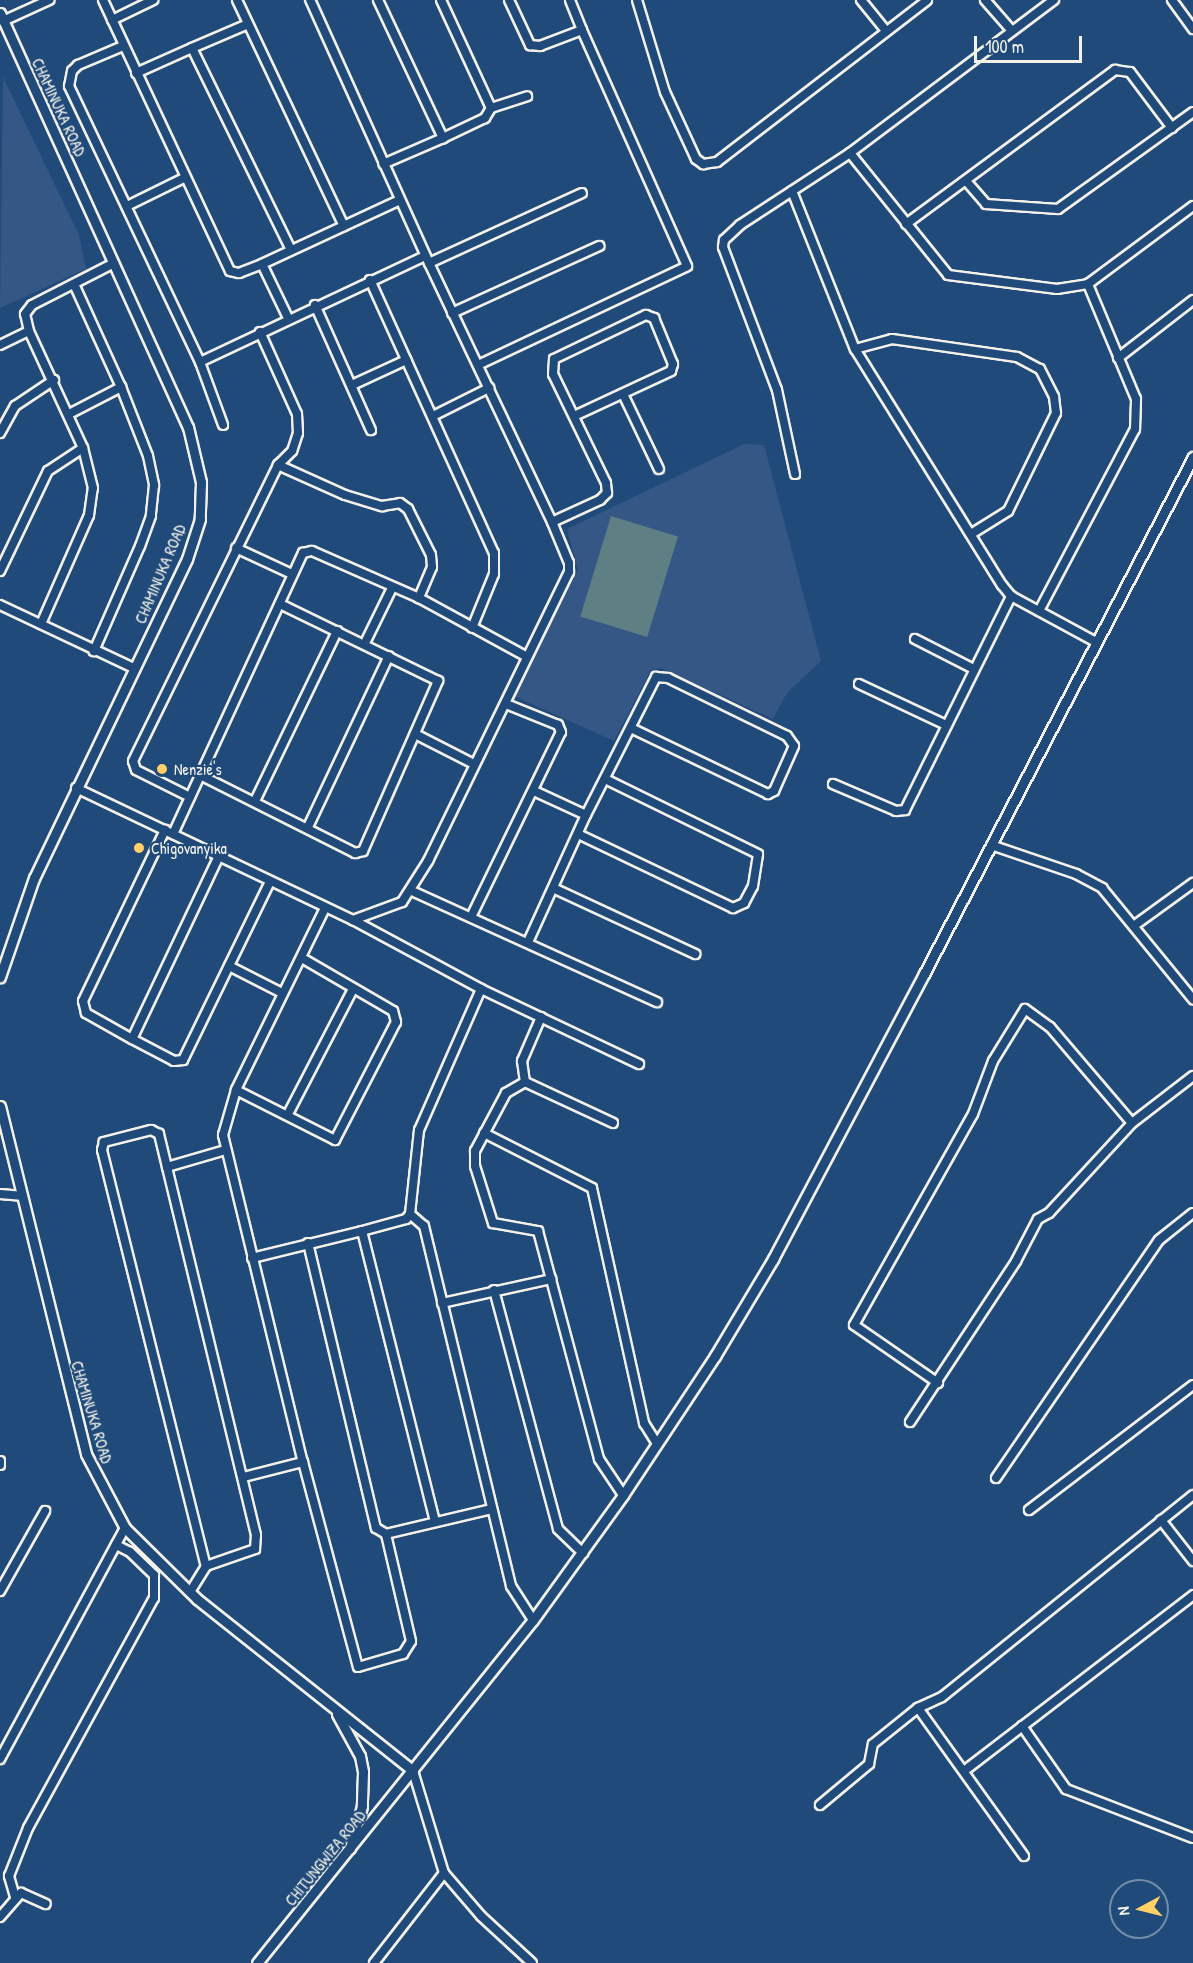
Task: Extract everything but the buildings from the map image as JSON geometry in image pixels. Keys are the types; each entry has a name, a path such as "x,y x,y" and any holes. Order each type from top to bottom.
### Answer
{"main road":[{"name":"CHAMINUKA ROAD","path":"0,977 34,878 194,540 201,482 188,427 2,17"},
{"name":"CHITUNGWIZA ROAD","path":"257,1963 348,1855 533,1620 583,1552 657,1444 773,1259 991,845 1094,641 1193,457"},
{"name":"CHAMINUKA ROAD","path":"0,1106 86,1454 125,1528 190,1592 413,1771"},
{"path":"334,1709 360,1756 363,1772 362,1806 348,1855"}],"street":[{"path":"2,17 49,0"},
{"path":"103,0 226,266 239,273 400,201"},
{"path":"112,20 153,0"},
{"path":"237,0 344,226"},
{"path":"310,0 427,260 552,522 569,563 569,572 506,704 412,891 402,902 353,920"},
{"path":"378,0 443,138"},
{"path":"441,0 491,108"},
{"path":"509,0 530,45 540,46 582,30"},
{"path":"478,365 687,266 570,0"},
{"path":"637,0 665,92 696,159 703,164 717,162 927,0"},
{"path":"861,0 886,31"},
{"path":"986,0 1012,31"},
{"path":"795,474 777,390 723,247 724,240 740,225 850,153 1054,0"},
{"path":"1172,0 1193,28"},
{"path":"136,74 248,24"},
{"path":"123,46 78,65 72,71 69,86 200,362 223,425"},
{"path":"192,48 291,250"},
{"path":"906,224 967,182 1073,98 1119,69 1130,72 1172,128"},
{"path":"383,164 485,118 491,108 527,96"},
{"path":"967,182 986,204 1058,209 1193,112"},
{"path":"850,153 948,275 1057,289 1088,284 1193,206"},
{"path":"127,206 184,178"},
{"path":"792,191 855,349 1011,596 1094,641"},
{"path":"200,362 370,280 427,260 582,193"},
{"path":"452,314 599,246"},
{"path":"42,624 89,515 93,488 83,448 54,380 29,331 25,314 32,304 114,263"},
{"path":"262,264 288,318"},
{"path":"370,280 494,553 494,574 472,628"},
{"path":"74,284 121,387 148,456 154,485 152,506 140,546 94,651"},
{"path":"1039,611 1135,429 1136,399 1088,284"},
{"path":"1118,358 1193,300"},
{"path":"315,305 371,430"},
{"path":"552,522 600,500 607,493 606,483 574,416 554,374 554,359 646,315 654,318 673,364 671,371 574,416"},
{"path":"0,345 29,331"},
{"path":"190,797 136,770 132,761 278,465 292,451 298,433 297,414 260,332"},
{"path":"855,349 892,339 1017,357 1040,369 1054,397 1056,413 1008,511 971,534"},
{"path":"352,385 406,360"},
{"path":"0,433 2,424 15,406 54,380"},
{"path":"69,414 121,387"},
{"path":"433,416 489,388"},
{"path":"623,394 659,469"},
{"path":"0,572 48,471 83,448"},
{"path":"278,465 345,495 382,506 400,503 408,509 430,555 432,567 419,598"},
{"path":"236,548 292,574"},
{"path":"173,834 303,553 312,551 419,598 527,657"},
{"path":"365,643 392,588"},
{"path":"833,784 903,812 1011,596"},
{"path":"200,775 308,827 355,853 363,851 438,681 365,643 280,604"},
{"path":"0,605 134,668"},
{"path":"255,801 337,631"},
{"path":"915,639 974,669"},
{"path":"308,827 389,656"},
{"path":"528,942 586,815 631,728 653,679 660,676 787,736 794,746 774,791 768,794 631,728"},
{"path":"859,684 946,725"},
{"path":"472,915 534,791 561,729 506,704"},
{"path":"415,735 474,764"},
{"path":"578,834 733,908 744,903 753,886 758,854 605,779"},
{"path":"76,788 218,858 353,920 481,989 639,1064"},
{"path":"534,791 586,815"},
{"path":"165,830 83,1001 86,1013 174,1061 183,1060 270,882"},
{"path":"991,845 1090,880 1135,925 1193,999"},
{"path":"132,1039 218,858"},
{"path":"1135,925 1193,883"},
{"path":"553,888 695,954"},
{"path":"412,891 472,915 657,1002"},
{"path":"325,908 236,1090 223,1135 303,1462 358,1666 403,1654 411,1641 386,1534"},
{"path":"236,1090 288,1114 335,1140 396,1022 393,1011 302,958"},
{"path":"229,966 282,993"},
{"path":"288,1114 353,989"},
{"path":"252,1258 406,1219 410,1214 419,1131 481,989"},
{"path":"938,1383 854,1324 973,1114 993,1061 1025,1009 1050,1027 1132,1123"},
{"path":"525,1082 522,1061 541,1017"},
{"path":"910,1422 938,1383 1016,1261 1038,1219 1049,1213 1132,1123 1193,1077"},
{"path":"525,1082 613,1123"},
{"path":"525,1082 506,1093 475,1151 475,1166 491,1221 537,1229 600,1459 623,1495"},
{"path":"190,1592 206,1566 255,1550 256,1535 244,1477 159,1134 151,1130 104,1142 106,1168 206,1566"},
{"path":"484,1133 592,1188 644,1423 657,1444"},
{"path":"167,1167 225,1150"},
{"path":"0,1194 21,1196"},
{"path":"996,1478 1159,1240 1193,1213"},
{"path":"410,1214 424,1226 511,1586 533,1620"},
{"path":"362,1231 435,1521"},
{"path":"308,1244 376,1528 386,1534 492,1509"},
{"path":"442,1303 550,1279"},
{"path":"494,1290 558,1529 583,1552"},
{"path":"1029,1510 1193,1385"},
{"path":"244,1477 303,1462"},
{"path":"820,1804 869,1764 873,1744 918,1708 942,1697 1193,1496"},
{"path":"0,1591 45,1511"},
{"path":"1161,1520 1193,1561"},
{"path":"0,1759 125,1528"},
{"path":"15,1897 9,1876 28,1828 154,1598 154,1575 130,1552 116,1545"},
{"path":"964,1771 1193,1595"},
{"path":"918,1708 1024,1856"},
{"path":"1022,1726 1066,1789 1193,1838"},
{"path":"413,1771 444,1873 481,1916 528,1962"},
{"path":"374,1963 444,1873"},
{"path":"0,1917 15,1897 21,1893 30,1894 46,1904"}],"shaded area":[{"path":"3,77 79,235 86,269 0,308"},
{"path":"744,444 764,445 821,661 787,693 773,719 661,668 651,670 614,741 514,696 578,570 567,529"}],"green space":[{"path":"611,516 678,536 647,637 580,616"}],"place":[{"name":"Nenzie's","path":"162,769"},
{"name":"Chigovanyika","path":"139,848"}]}
